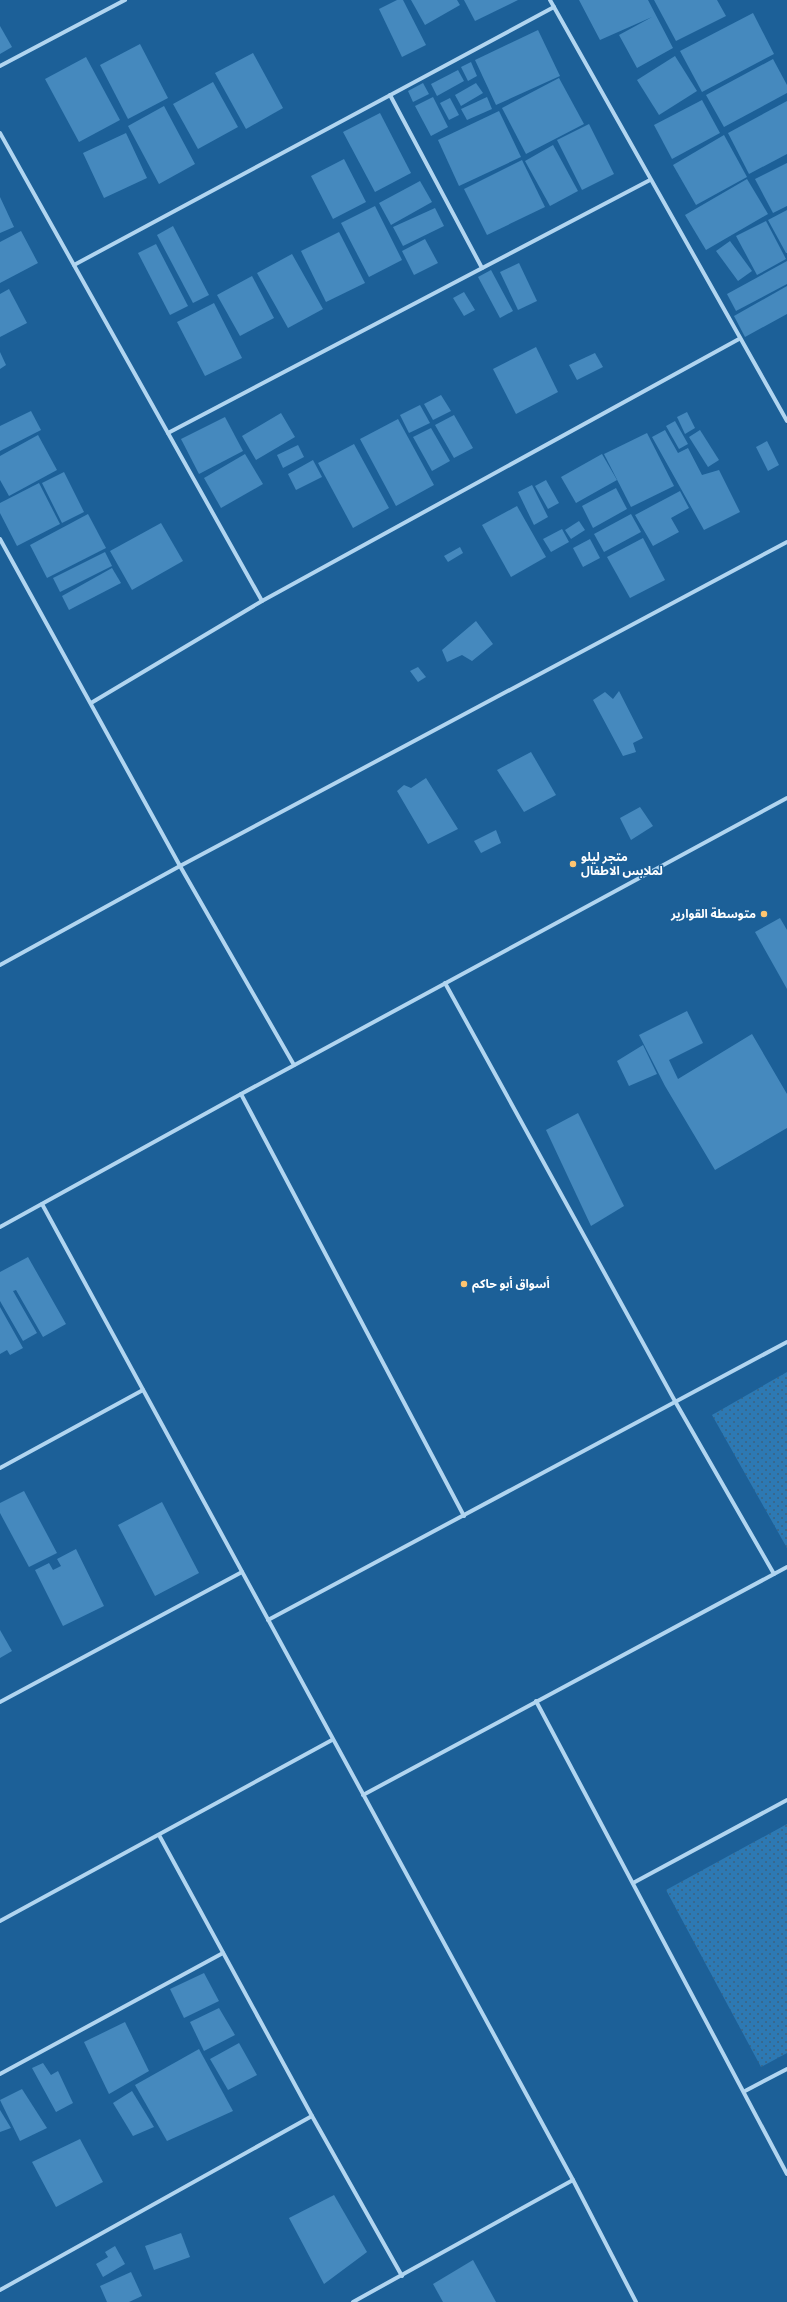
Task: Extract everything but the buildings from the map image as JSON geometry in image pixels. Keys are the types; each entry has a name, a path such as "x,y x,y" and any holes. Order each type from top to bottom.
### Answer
{"street":[{"path":"0,66 125,0"},
{"path":"550,0 739,339 787,421"},
{"path":"74,265 554,7"},
{"path":"390,95 482,268"},
{"path":"0,133 262,601"},
{"path":"168,433 650,180"},
{"path":"90,703 262,601 739,339"},
{"path":"0,539 180,866 294,1065"},
{"path":"0,965 180,866 787,542"},
{"path":"0,1228 294,1065 787,798"},
{"path":"445,983 676,1403 774,1574"},
{"path":"241,1094 464,1516"},
{"path":"42,1204 332,1740 573,2180 636,2302"},
{"path":"268,1620 676,1403 787,1342"},
{"path":"0,1468 143,1390"},
{"path":"363,1795 787,1567"},
{"path":"0,1702 242,1572"},
{"path":"536,1702 787,2174"},
{"path":"0,1921 332,1740"},
{"path":"633,1883 787,1800"},
{"path":"159,1835 312,2116 402,2276"},
{"path":"0,2074 223,1953"},
{"path":"744,2091 787,2069"},
{"path":"0,2290 312,2116"},
{"path":"353,2302 573,2180"}],"shaded area":[{"path":"787,1372 787,1548 712,1415"},
{"path":"787,1824 787,2053 761,2067 666,1890"}],"place":[{"name":"متجر ليلو لملابس الاطفال","path":"573,864"},
{"name":"متوسطة القوارير","path":"764,914"},
{"name":"أسواق أبو حاكم","path":"464,1284"}]}
